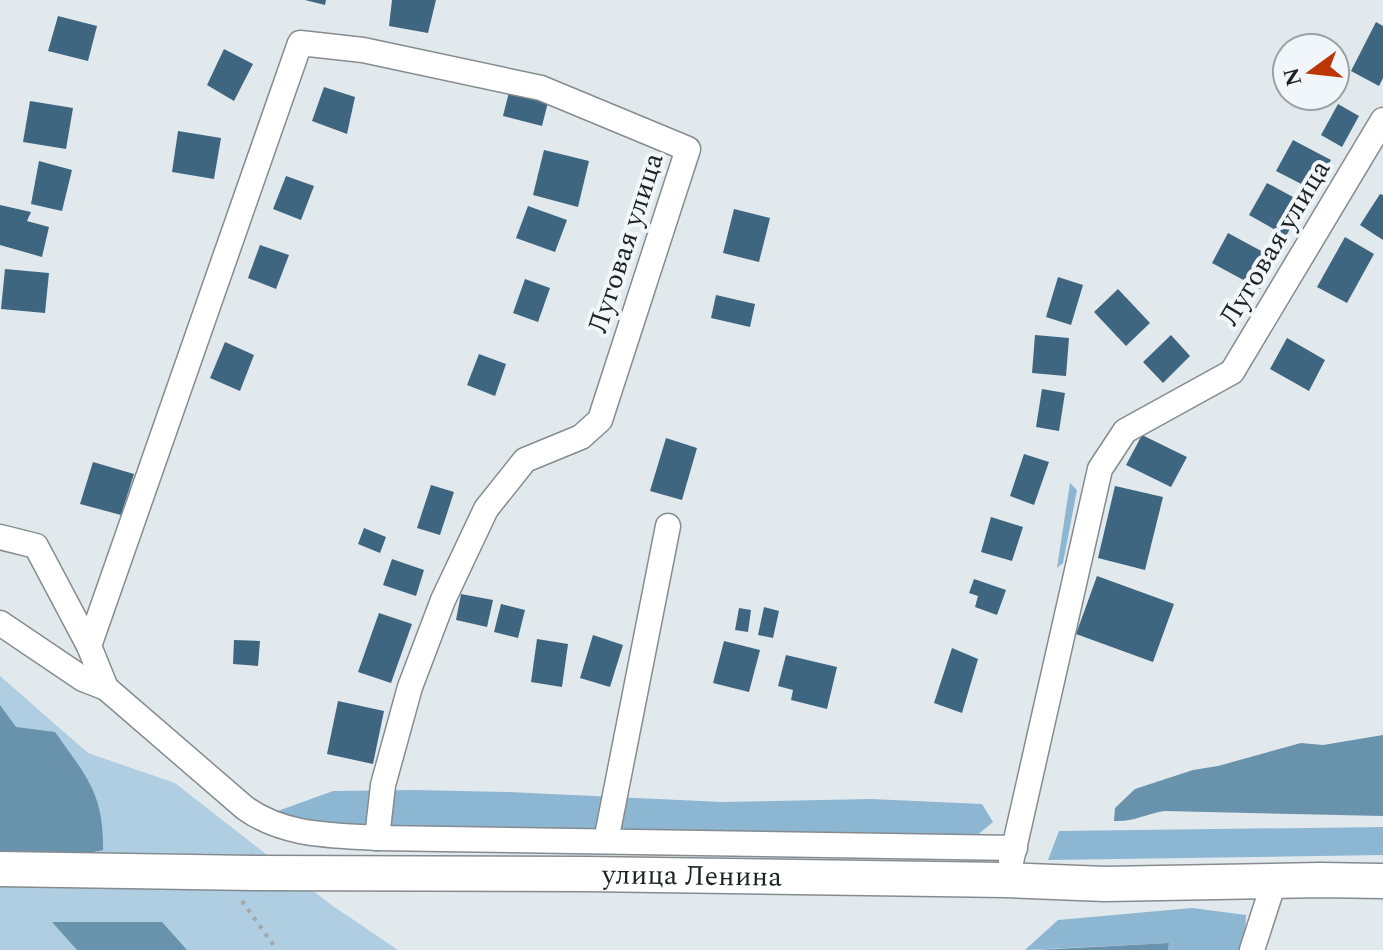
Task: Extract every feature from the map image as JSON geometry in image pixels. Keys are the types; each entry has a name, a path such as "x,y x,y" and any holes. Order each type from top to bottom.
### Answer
{"main road":[{"name":"улица Ленина","path":"0,869 254,873 1011,864 1105,884 1383,881"}],"street":[{"name":"Луговая улица","path":"89,646 300,43 363,50 541,88 688,149 600,420 581,437 525,460 486,509 443,600 410,687 383,785 377,838"},
{"name":"Луговая улица","path":"1011,864 1100,469 1125,431 1232,372 1383,120"},
{"path":"606,841 668,526"},
{"path":"0,537 36,546 89,646 106,688"},
{"path":"0,623 83,679 106,688 264,822 289,830 377,838 606,841 1011,864"},
{"path":"1252,950 1274,882"}],"shaded area":[{"path":"1070,483 1077,490 1063,563 1057,568"},
{"path":"0,676 88,753 175,783 330,904 398,950 0,950"},
{"path":"0,705 16,727 55,732 76,761 96,799 103,850 52,857 0,852"},
{"path":"1383,735 1383,816 1164,811 1114,821 1115,808 1135,789 1193,770 1301,743 1323,745"},
{"path":"414,790 722,802 871,799 982,804 993,822 969,842 491,833 320,823 275,812 333,791"},
{"path":"1383,827 1383,855 1048,860 1059,831"},
{"path":"1192,908 1246,915 1244,950 1168,950 1169,943 1025,950 1058,920"},
{"path":"52,922 162,922 187,950 77,950"},
{"path":"1169,943 1168,950 1035,950"}],"building":[{"path":"305,0 326,0 325,5"},
{"path":"392,0 436,0 428,33 389,26"},
{"path":"58,16 97,26 88,61 48,51"},
{"path":"1376,22 1383,26 1383,78 1379,86 1351,71"},
{"path":"224,49 253,64 234,101 207,85"},
{"path":"324,87 355,97 347,134 312,121"},
{"path":"509,92 548,102 542,126 503,116"},
{"path":"30,101 73,108 66,149 23,142"},
{"path":"1351,111 1359,116 1342,147 1321,135 1334,112"},
{"path":"178,131 221,138 214,179 172,172"},
{"path":"1293,140 1331,160 1315,191 1276,171"},
{"path":"544,150 589,161 578,207 533,195"},
{"path":"39,161 72,170 62,211 31,204"},
{"path":"286,176 314,186 301,220 273,209"},
{"path":"1267,183 1304,203 1286,236 1249,215"},
{"path":"1380,194 1383,195 1383,240 1360,225"},
{"path":"0,205 31,212 27,221 49,227 42,257 0,245"},
{"path":"528,206 567,220 555,252 516,238"},
{"path":"734,209 770,218 759,262 723,253"},
{"path":"1228,233 1276,259 1260,289 1212,263"},
{"path":"1345,237 1374,254 1347,303 1317,287"},
{"path":"260,245 289,255 276,289 248,278"},
{"path":"5,269 49,273 45,313 1,309"},
{"path":"1058,277 1083,285 1071,325 1046,317"},
{"path":"525,279 550,288 538,322 513,313"},
{"path":"1118,289 1150,323 1126,346 1094,312"},
{"path":"716,295 755,304 750,327 711,318"},
{"path":"1035,335 1069,338 1066,376 1032,373"},
{"path":"1171,335 1190,356 1163,383 1143,362"},
{"path":"1287,338 1325,360 1309,391 1270,369"},
{"path":"225,342 254,355 240,391 210,378"},
{"path":"479,354 506,364 495,396 467,385"},
{"path":"1042,389 1065,393 1059,431 1036,427"},
{"path":"1142,435 1187,457 1171,487 1126,465"},
{"path":"666,438 697,448 682,500 650,491"},
{"path":"1024,454 1049,462 1034,505 1010,496"},
{"path":"93,462 134,474 121,515 80,504"},
{"path":"431,485 454,492 440,535 417,528"},
{"path":"1115,486 1163,497 1145,570 1098,558"},
{"path":"991,517 1023,527 1012,561 981,552"},
{"path":"364,528 386,537 380,553 358,544"},
{"path":"392,559 424,570 416,596 383,585"},
{"path":"1097,576 1174,604 1153,662 1076,634"},
{"path":"974,579 1006,590 997,615 975,607 978,596 969,593"},
{"path":"461,594 493,600 487,627 456,620"},
{"path":"501,604 525,610 518,638 494,632"},
{"path":"764,607 779,611 773,638 758,635"},
{"path":"739,608 751,610 748,632 735,630"},
{"path":"379,613 412,624 391,683 358,672"},
{"path":"593,635 623,645 610,687 580,678"},
{"path":"537,639 568,644 562,687 531,682"},
{"path":"234,640 260,641 258,666 233,664"},
{"path":"724,641 760,650 749,692 713,683"},
{"path":"952,648 978,659 962,713 934,703"},
{"path":"786,655 837,667 827,709 791,700 793,690 778,686"},
{"path":"338,701 384,711 373,764 327,754"}]}
